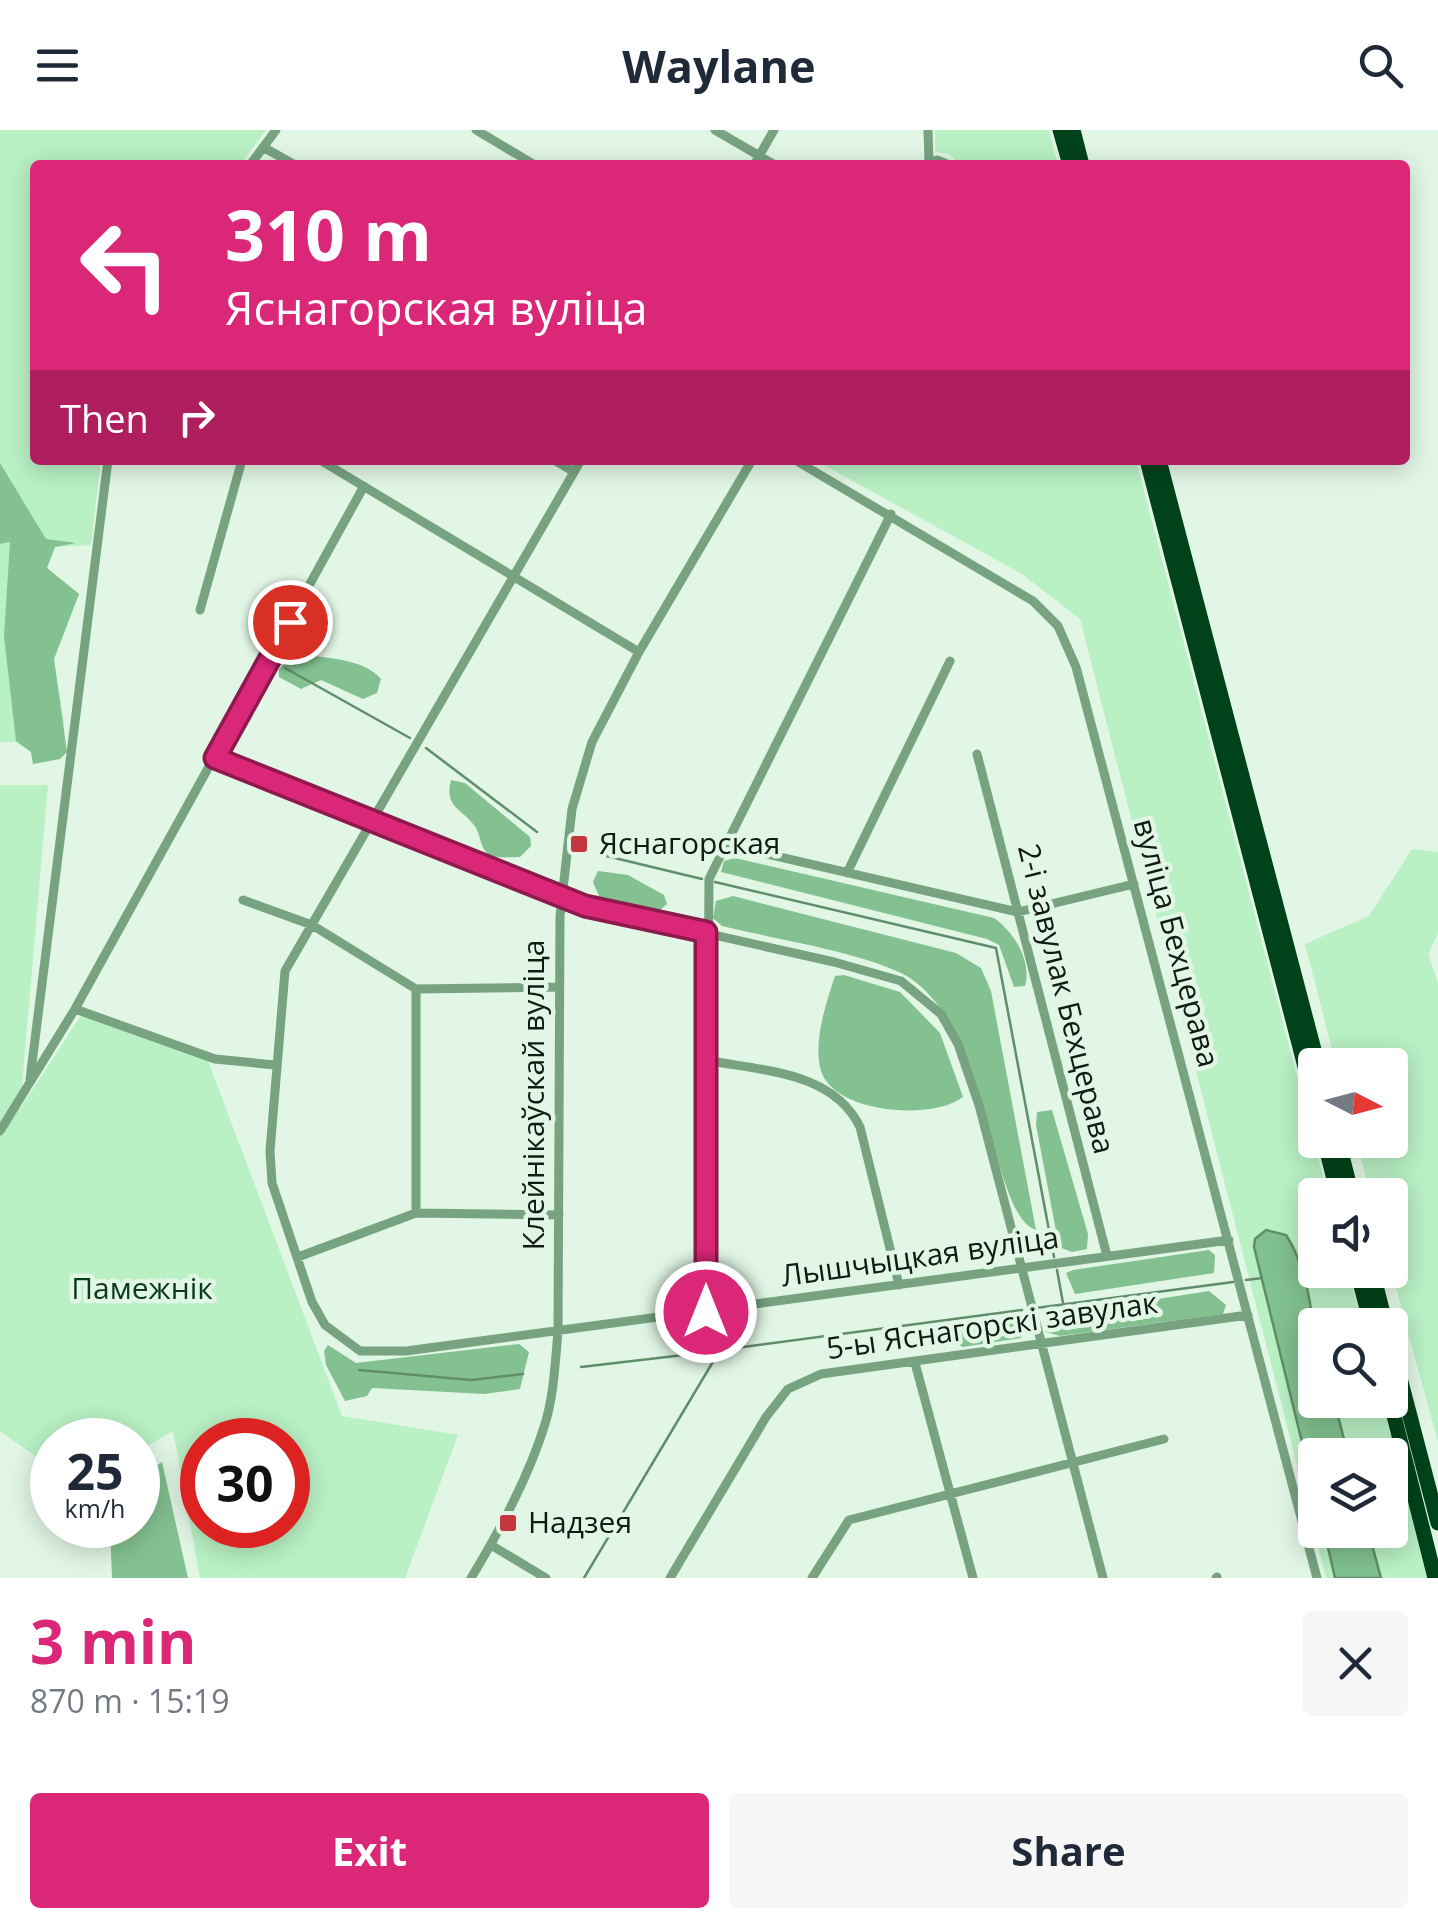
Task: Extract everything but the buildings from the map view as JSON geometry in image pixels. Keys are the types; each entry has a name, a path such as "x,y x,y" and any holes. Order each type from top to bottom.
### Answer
{"highway":[{"path":"1060,130 1069,160"},
{"path":"1073,130 1081,160"},
{"path":"1148,465 1300,1048"},
{"path":"1161,465 1314,1048"},
{"path":"1408,1409 1438,1523"},
{"path":"1395,1418 1435,1578"}],"street":[{"path":"254,160 276,130"},
{"path":"476,130 527,160"},
{"path":"715,130 757,160 774,130"},
{"path":"927,160 928,130"},
{"path":"264,147 286,160"},
{"path":"29,1086 107,465"},
{"path":"200,610 241,465"},
{"path":"328,465 639,652"},
{"path":"562,465 574,472"},
{"name":"Лышчыцкая вуліца","path":"578,465 285,971 270,1151 272,1183 325,1325 360,1351 406,1352 1229,1240"},
{"name":"Клейнікаўскай вуліца","path":"471,1578 491,1545 544,1426 558,1332 558,987 561,897 572,809 592,742 639,652 749,465"},
{"name":"вуліца Бехцерава","path":"804,465 1033,600 1058,626 1076,667 1317,1578"},
{"path":"0,1131 75,1009 364,486"},
{"path":"706,1312 708,880 890,514"},
{"path":"848,873 950,661"},
{"name":"2-і завулак Бехцерава","path":"977,754 1107,1256"},
{"path":"215,758 373,818 561,897 902,981 941,1014 958,1044 979,1106 1103,1578"},
{"path":"723,844 1018,912 1134,884"},
{"path":"243,900 312,925 416,989 558,987"},
{"path":"416,989 416,1213"},
{"path":"75,1009 215,1059 276,1065"},
{"path":"706,1060 827,1087 849,1104 860,1127 899,1285"},
{"path":"298,1257 416,1213 559,1215"},
{"name":"5-ы Яснагорскі завулак","path":"670,1578 766,1417 788,1389 822,1374 1248,1315"},
{"path":"915,1362 973,1578"},
{"path":"812,1578 849,1520 1164,1439"},
{"path":"491,1545 546,1578"}],"green space":[{"path":"0,130 266,130 244,160 30,160 30,465 100,465 91,545 55,547 47,568 79,594 54,659 64,723 60,759 33,764 31,752 16,742 0,742"},
{"path":"935,130 1049,130 1057,160 955,160 949,154 935,152"},
{"path":"824,465 1137,465 1298,1080 1298,1158 1318,1158 1324,1178 1298,1178 1298,1288 1353,1288 1358,1308 1298,1308 1298,1418 1387,1418 1392,1438 1298,1438 1298,1469 1080,619 1022,574"},
{"name":"Памежнік","path":"0,785 48,785 20,1109 82,1014 208,1061 342,1416 458,1435 405,1578 200,1578 194,1548 310,1548 310,1418 180,1418 180,1469 173,1431 160,1439 160,1418 30,1418 30,1452 0,1431"},
{"path":"1412,849 1438,852 1438,933 1428,954 1438,983 1438,1442 1408,1332 1408,1308 1401,1308 1396,1288 1408,1288 1408,1178 1366,1178 1361,1158 1408,1158 1408,1048 1332,1048 1305,944 1369,916"},
{"path":"1408,1503 1427,1578 1326,1578 1318,1548 1408,1548"}],"shaded area":[{"path":"0,463 46,539 76,543 55,547 47,568 79,594 54,659 67,752 60,759 33,764 31,752 16,741 4,636 10,542 0,544"},
{"path":"314,656 367,668 381,679 377,693 363,699 321,680 301,689 279,677 279,669 289,659"},
{"path":"451,780 465,783 530,837 531,846 520,857 488,854 474,825 452,802"},
{"path":"735,858 994,918 1020,948 1026,967 1025,986 1014,987 999,945 987,939 721,872 724,861"},
{"path":"598,871 628,875 664,895 667,904 655,914 601,901 593,882"},
{"path":"733,896 956,953 981,968 991,991 1036,1230 1020,1217 971,1071 954,1031 931,997 901,973 883,965 722,926 713,918 716,901"},
{"path":"844,975 900,992 940,1033 963,1097 929,1109 884,1109 842,1095 827,1083 820,1067 820,1033 835,976"},
{"path":"1052,1110 1088,1234 1087,1249 1072,1252 1059,1247 1036,1125 1037,1112"},
{"path":"1266,1230 1286,1235 1298,1259 1298,1288 1307,1288 1311,1308 1298,1308 1298,1418 1339,1418 1344,1438 1301,1438 1255,1239"},
{"path":"1209,1250 1215,1255 1214,1273 1075,1294 1066,1273 1073,1270"},
{"path":"1209,1291 1226,1305 1223,1314 1060,1336 1046,1332 1043,1325 1050,1316"},
{"path":"1021,1318 1026,1327 1021,1338 963,1347 940,1336 955,1325"},
{"path":"519,1344 529,1352 520,1389 484,1394 372,1388 367,1396 345,1401 326,1365 324,1351 328,1345 356,1363"},
{"path":"160,1463 188,1578 112,1578 111,1548 160,1548"},
{"path":"1328,1548 1373,1548 1381,1578 1335,1578"}],"waterway":[{"path":"285,668 410,738"},
{"path":"426,748 537,832"},
{"path":"598,854 702,879"},
{"path":"715,882 996,948 1054,1257"},
{"path":"1057,1270 1063,1303"},
{"path":"1246,1280 1262,1278"},
{"path":"1036,1308 1233,1282"},
{"path":"584,1578 720,1350 1022,1310"},
{"path":"581,1367 718,1351"},
{"path":"359,1370 471,1380 523,1374"}],"place":[{"name":"Яснагорская","path":"579,844"},
{"name":"Надзея","path":"508,1523"}],"route":[{"path":"290,622 215,758 585,906 706,932 706,1312"}]}
